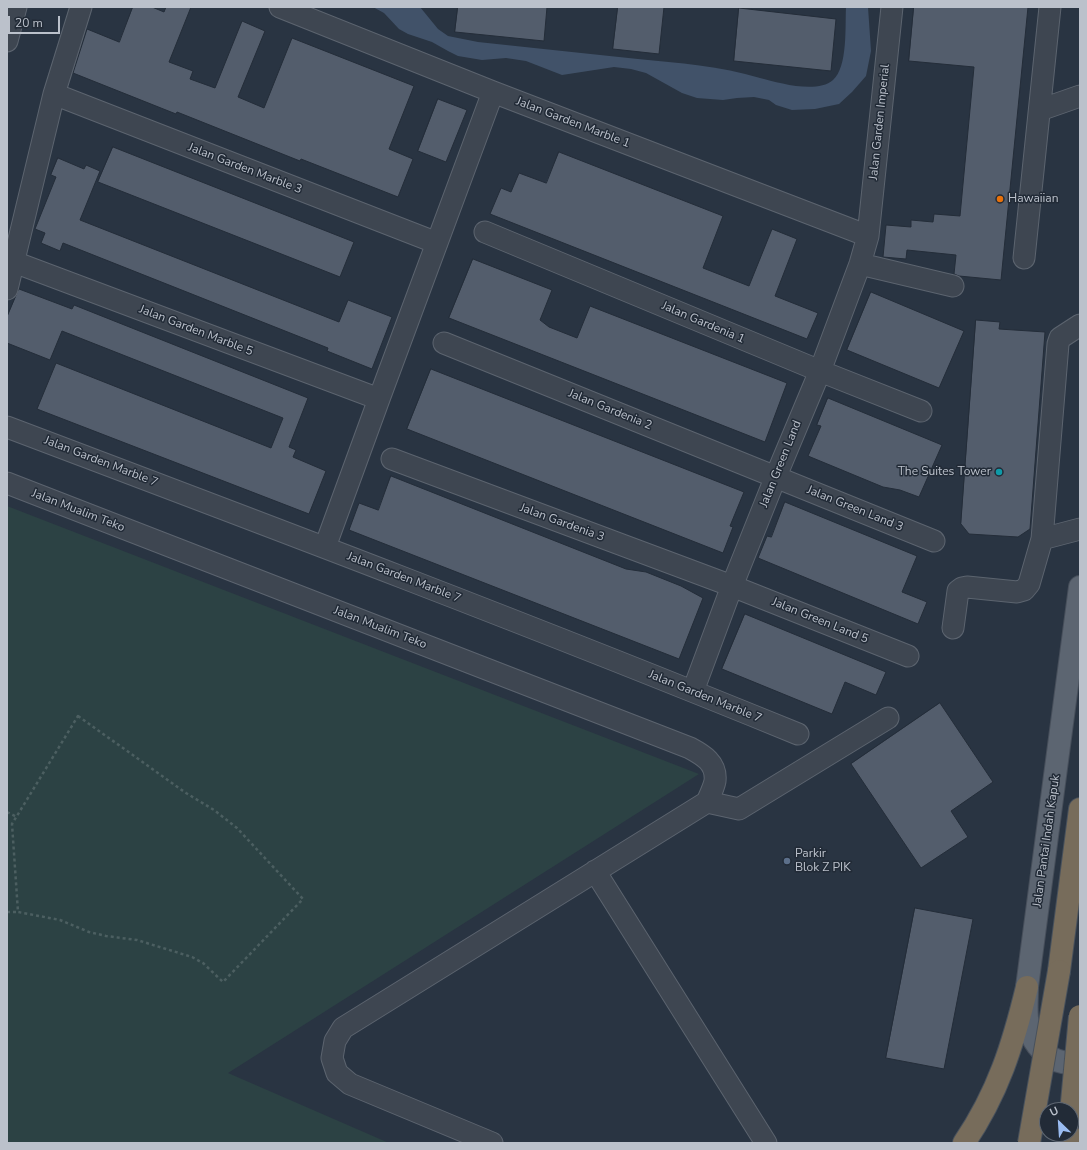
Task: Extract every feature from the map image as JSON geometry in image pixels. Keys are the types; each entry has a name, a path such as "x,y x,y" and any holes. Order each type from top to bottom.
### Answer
{"highway":[{"path":"1029,1143 1059,971 1080,809"},
{"path":"964,1143 986,1108 1000,1078 1014,1036 1027,987"},
{"path":"1072,1102 1080,1016"}],"main road":[{"name":"Jalan Pantai Indah Kapuk","path":"1080,587 1027,987 1027,1018 1031,1036 1036,1045 1047,1056 1055,1060 1073,1063 1080,1062"}],"street":[{"path":"7,41 16,7"},
{"path":"7,289 54,94 81,7"},
{"name":"Jalan Garden Marble 1","path":"280,7 493,92 868,236"},
{"name":"Jalan Garden Imperial","path":"868,236 892,7"},
{"path":"1024,258 1050,7"},
{"path":"325,547 493,92"},
{"name":"Jalan Garden Marble 3","path":"54,94 437,243"},
{"path":"1040,110 1080,96"},
{"name":"Jalan Gardenia 1","path":"485,232 820,371 921,411"},
{"name":"Jalan Green Land","path":"693,691 732,586 820,371 860,264 868,236"},
{"name":"Jalan Garden Marble 5","path":"14,262 378,400"},
{"path":"860,264 953,286"},
{"path":"953,628 958,591 962,588 967,587 1017,592 1024,590 1029,584 1042,540 1058,344 1060,338 1080,325"},
{"name":"Jalan Gardenia 2","path":"444,343 776,476"},
{"name":"Jalan Garden Marble 7","path":"7,427 325,547 693,691 798,734"},
{"name":"Jalan Gardenia 3","path":"392,459 732,586"},
{"name":"Jalan Green Land 3","path":"776,476 934,541"},
{"name":"Jalan Mualim Teko","path":"7,483 690,748 704,755 713,766 715,780 707,802"},
{"path":"1042,540 1080,529"},
{"name":"Jalan Green Land 5","path":"732,586 908,656"},
{"path":"492,1143 350,1084 337,1073 332,1058 335,1041 343,1028 707,802 739,809 888,718"},
{"path":"595,872 766,1143"}],"path":[{"path":"7,912 18,912 60,920 89,932 137,940 192,957 203,963 223,982 303,899 237,828 214,810 186,793 78,716 12,824 18,912"},
{"path":"7,812 16,817"}],"green space":[{"path":"7,506 699,774 228,1073 389,1143 7,1143"}],"water":[{"path":"373,7 420,7 438,29 448,36 478,42 699,66 745,74 787,85 808,87 826,84 833,80 838,74 845,46 846,7 868,7 871,51 866,76 839,104 815,109 792,110 776,105 769,100 754,97 723,100 697,98 682,93 646,73 631,69 614,67 562,75 526,61 506,58 482,60 458,56 432,42 408,34 399,29 384,13"}],"building":[{"path":"133,7 152,7 164,12 166,7 191,7 169,62 193,71 190,79 215,88 242,21 265,31 238,97 264,108 292,38 414,86 389,149 413,159 398,197 301,159 300,161 177,112 176,114 73,73 87,29 119,42"},
{"path":"458,7 547,7 544,41 455,32"},
{"path":"618,7 664,7 659,54 613,49"},
{"path":"914,7 1028,7 1001,280 959,276 954,274 956,255 907,250 906,259 883,257 886,225 911,227 911,220 933,222 934,214 960,216 974,67 909,61"},
{"path":"739,8 836,19 831,71 734,61"},
{"path":"438,99 467,110 446,162 418,151"},
{"path":"113,147 354,242 340,277 98,182"},
{"path":"559,152 723,216 703,268 749,286 772,229 797,239 775,296 818,313 807,339 490,214 501,188 511,192 519,173 546,183"},
{"path":"58,158 84,169 86,165 100,171 80,220 339,322 348,300 392,317 372,369 327,351 328,348 63,243 60,251 41,243 45,233 35,229 56,177 51,175"},
{"path":"473,259 552,290 540,320 549,327 577,338 590,306 787,383 765,442 449,318"},
{"path":"19,289 72,309 74,305 308,398 289,447 296,450 293,457 326,471 309,514 37,409 56,363 271,448 283,418 62,331 50,360 7,343 7,317"},
{"path":"871,292 964,331 939,388 847,350"},
{"name":"The Suites Tower","path":"976,320 1000,322 999,329 1045,332 1030,529 1018,537 969,534 961,524"},
{"path":"431,369 744,492 730,526 733,527 723,553 407,429"},
{"path":"828,398 942,445 919,497 900,490 883,487 808,456 821,426 817,425"},
{"path":"391,476 626,569 646,572 681,586 703,598 679,659 349,530 359,503 378,510"},
{"path":"785,502 917,556 902,592 927,602 918,624 758,558 767,536 771,537"},
{"path":"745,614 886,672 876,695 845,682 832,714 722,669"},
{"path":"940,703 993,782 951,811 968,837 921,868 851,764"},
{"path":"915,908 973,919 944,1069 886,1058"}],"place":[{"name":"Hawaiian","path":"1000,199"},
{"name":"The Suites Tower","path":"999,472"},
{"name":"Parkir Blok Z PIK","path":"787,861"}]}
